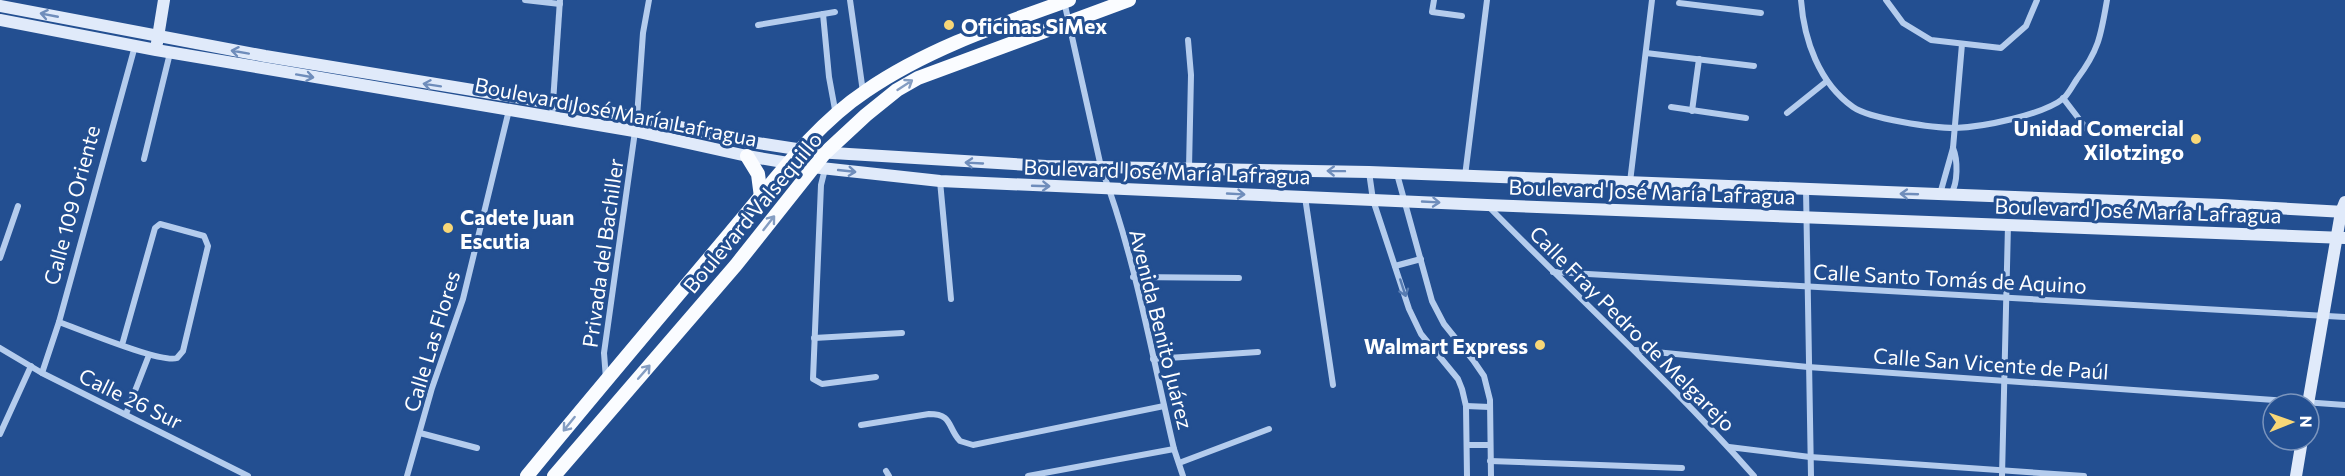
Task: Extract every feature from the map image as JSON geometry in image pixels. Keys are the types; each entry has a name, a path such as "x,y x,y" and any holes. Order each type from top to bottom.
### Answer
{"main road":[{"path":"157,43 164,0"},
{"name":"Boulevard Valsequillo","path":"554,476 819,168 825,153 866,115 910,81 1129,0"},
{"name":"Boulevard Valsequillo","path":"527,476 789,163 836,115 863,92 904,66 973,36 1065,1"},
{"name":"Boulevard José María Lafragua","path":"0,6 157,43 553,111 747,156 819,168 940,181 2341,238"},
{"name":"Boulevard José María Lafragua","path":"0,20 135,46 157,43 170,52 509,110 637,117 738,140 800,151 976,163 1369,172 2343,209"},
{"path":"747,156 758,174 761,197"},
{"path":"2310,392 2323,315 2341,238 2343,209"},
{"path":"2296,476 2300,452"}],"street":[{"path":"525,0 560,2 553,111"},
{"name":"Privada del Bachiller","path":"606,379 604,353 637,117 643,33 649,0"},
{"path":"850,0 863,92"},
{"path":"1434,0 1432,12 1462,16"},
{"path":"1465,176 1487,0"},
{"path":"1630,182 1652,0"},
{"path":"1801,0 1803,24 1827,81 1854,107 1884,119 1954,128 2023,117 2063,98 2091,62 2100,42 2107,0"},
{"path":"1886,0 1903,23 1931,40 2001,48 2026,26 2037,0"},
{"name":"Avenida Benito Juárez","path":"1065,1 1101,167 1133,277 1174,449 1183,476"},
{"path":"1679,3 1707,3 1761,13"},
{"path":"758,25 835,12"},
{"path":"824,14 829,77 836,115"},
{"path":"1188,40 1191,75 1189,169"},
{"path":"1945,195 1953,148 1962,44"},
{"name":"Calle 109 Oriente","path":"42,373 59,322 135,46"},
{"path":"144,159 170,52"},
{"path":"1646,53 1754,66"},
{"path":"1692,111 1699,59"},
{"path":"1787,114 1827,81"},
{"path":"2063,98 2089,132"},
{"path":"1671,107 1746,118"},
{"name":"Calle Las Flores","path":"407,476 432,388 467,285 509,110"},
{"path":"1945,195 1954,189 1956,155 1953,148"},
{"path":"819,168 822,185 812,378 815,382 822,384 876,377"},
{"path":"1369,172 1373,200 1409,309 1421,334 1458,379 1466,406 1467,476"},
{"path":"1397,173 1432,301 1444,324 1484,376 1490,406 1491,476"},
{"path":"940,181 951,300"},
{"path":"1806,189 1811,476"},
{"path":"1305,197 1333,385"},
{"name":"Calle Fray Pedro de Melgarejo","path":"1487,205 1635,350 1754,476"},
{"path":"0,258 18,206"},
{"path":"59,322 148,355 173,360 180,356 208,246 204,236 160,224 154,228 122,345"},
{"path":"2002,473 2008,224"},
{"path":"1395,266 1421,260"},
{"name":"Calle Santo Tomás de Aquino","path":"1553,272 2345,316"},
{"path":"1133,277 1239,278"},
{"path":"814,338 902,333"},
{"name":"Calle 26 Sur","path":"0,348 42,373 248,476"},
{"name":"Calle San Vicente de Paúl","path":"1635,350 1808,367 2261,400"},
{"path":"1153,359 1258,352"},
{"path":"126,414 148,355"},
{"path":"0,434 31,366"},
{"name":"Calle San Vicente de Paúl","path":"2321,404 2345,405"},
{"path":"861,425 939,414 947,420 960,441 973,445 1164,406"},
{"path":"1466,406 1490,406"},
{"path":"1179,463 1269,429"},
{"path":"420,433 477,448"},
{"path":"1467,445 1490,445"},
{"path":"1728,446 1810,457 2002,473 2084,476"},
{"path":"1028,476 1174,449"},
{"path":"1490,461 1682,468"}],"place":[{"name":"Oficinas SiMex","path":"949,25"},
{"name":"Unidad Comercial Xilotzingo","path":"2196,139"},
{"name":"Cadete Juan Escutia","path":"448,228"},
{"name":"Walmart Express","path":"1540,345"}]}
